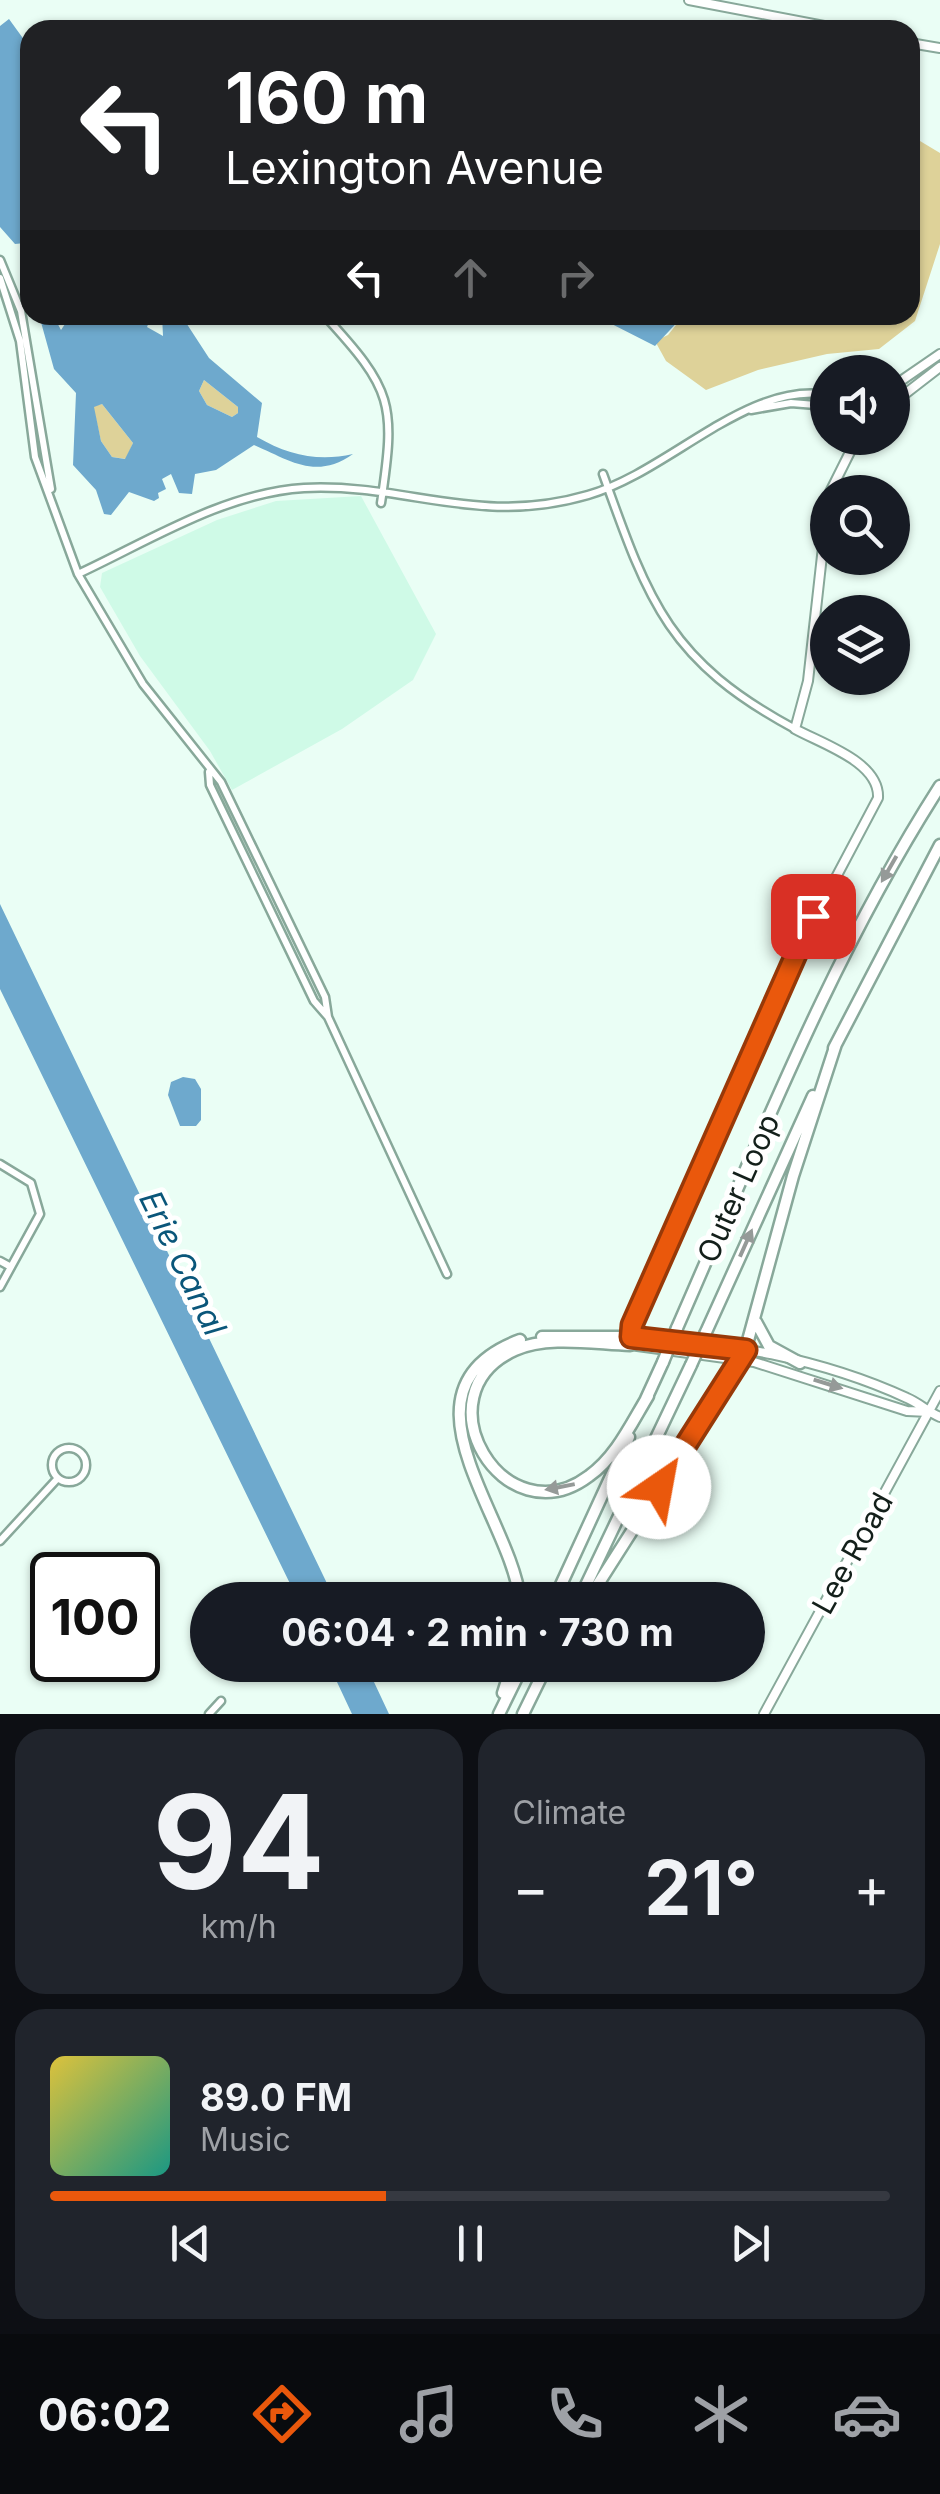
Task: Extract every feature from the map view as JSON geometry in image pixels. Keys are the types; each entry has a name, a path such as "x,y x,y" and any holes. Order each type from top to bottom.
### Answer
{"highway":[{"name":"Outer Loop","path":"562,1582 842,958 940,786"},
{"name":"Outer Loop","path":"588,1582 836,1044 940,846"},
{"path":"599,1582 744,1355 796,1168 836,1044"},
{"path":"756,1313 764,1342 800,1362"},
{"path":"516,1582 509,1551 461,1446 459,1416 464,1392 482,1364 519,1340 548,1336 631,1341"},
{"path":"631,1341 537,1344 505,1355 486,1373 476,1394 472,1419 476,1442 488,1463 512,1483 538,1490 565,1488 586,1479 605,1462 648,1396"},
{"path":"497,1714 507,1682"},
{"path":"497,1714 514,1682"},
{"path":"523,1714 539,1682"}],"street":[{"path":"689,0 793,20"},
{"path":"1,263 20,310"},
{"path":"0,278 20,341 35,456 78,574 131,666 221,782 325,997 328,1017 446,1274"},
{"path":"23,325 54,510"},
{"path":"333,325 364,360 379,387 391,438 381,503"},
{"path":"910,375 940,354"},
{"path":"910,390 940,367"},
{"path":"78,574 231,504 264,494 342,488 458,507 554,503 608,488 656,467 736,416 780,394 810,395"},
{"path":"736,416 791,403 810,405"},
{"path":"603,474 642,583 675,637 726,688 867,770 877,784 878,798 780,982 631,1341 800,1362 897,1394 940,1418"},
{"path":"795,729 808,675 820,575"},
{"path":"0,1164 31,1183 40,1214 0,1287"},
{"path":"0,1261 11,1267"},
{"path":"744,1355 907,1411 929,1412"},
{"name":"Lee Road","path":"764,1714 940,1391"},
{"path":"66,1448 81,1454 86,1464 80,1478 66,1482 58,1478 52,1463 57,1454 66,1448"},
{"path":"0,1541 58,1478"},
{"path":"209,1714 221,1701"}],"shaded area":[{"path":"920,141 940,153 940,244 920,306"},
{"path":"676,325 910,325 879,349 810,355 706,390 666,361 655,341 668,335"},
{"path":"204,380 238,407 238,413 232,417 207,405 199,391"},
{"path":"102,404 133,443 126,459 112,457 101,441 93,406"},
{"path":"361,496 436,634 413,680 342,729 232,790 210,751 140,656 100,587 102,573 217,520 276,501"}],"water":[{"path":"9,19 20,34 20,244 15,244 0,227 0,26"},
{"path":"42,325 58,325 61,330 64,325 148,325 163,336 162,325 188,325 209,358 262,403 257,437 304,455 353,454 340,462 315,467 292,462 254,445 216,470 195,474 192,494 179,493 171,474 162,479 166,489 154,501 129,492 111,515 104,514 96,490 73,465 76,393 54,369","holes":["204,380 238,407 238,413 232,417 207,405 199,391","102,404 133,443 125,459 112,457 101,441 94,407"]},
{"path":"614,325 675,325 655,346"},
{"path":"0,904 326,1582 289,1582 0,989"},
{"path":"183,1077 195,1079 201,1089 201,1120 196,1126 180,1126 168,1095 171,1082"},
{"path":"337,1682 374,1682 389,1714 352,1714"}],"route":[{"path":"659,1487 746,1350 631,1337 632,1325 772,1000 813,916"}],"water label":[{"name":"Erie Canal","path":"183,1263"}]}
